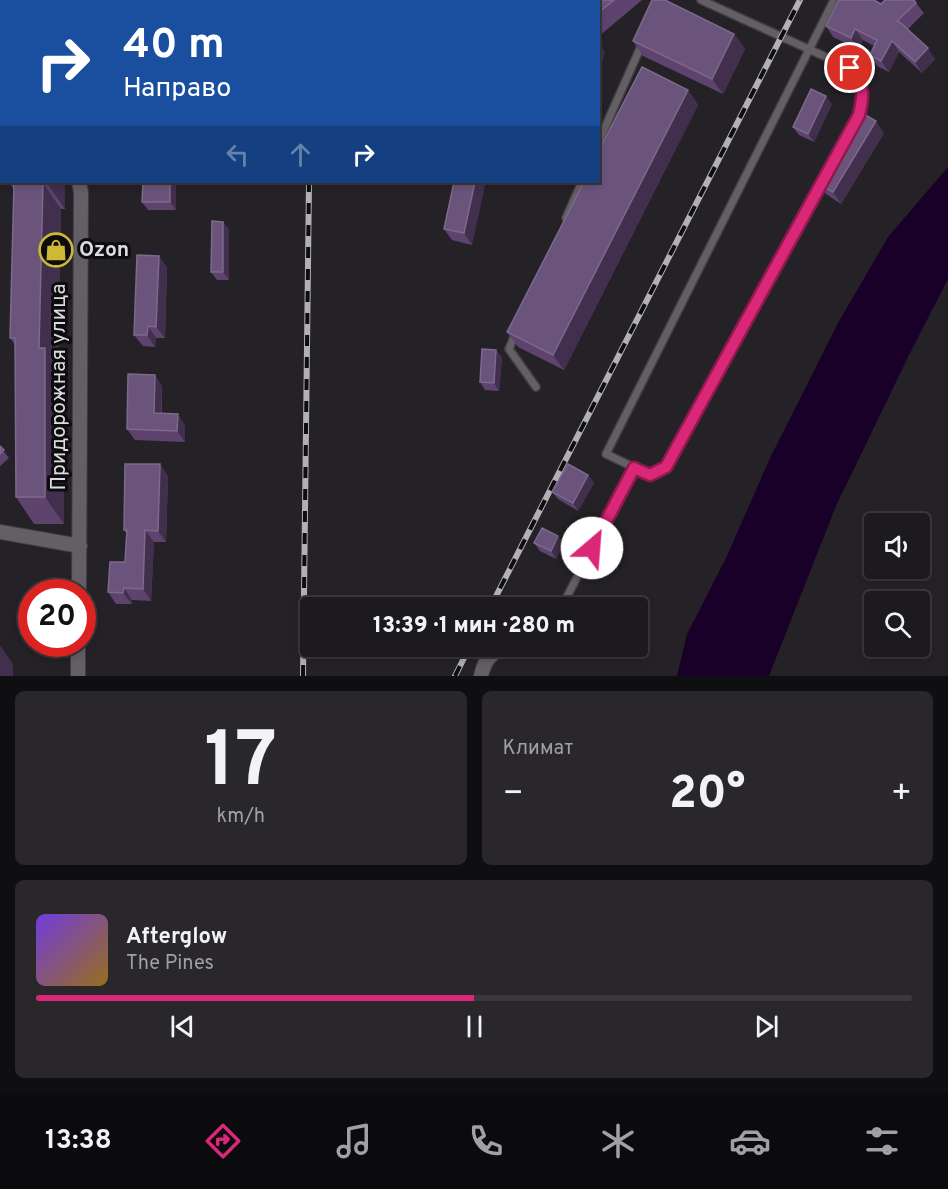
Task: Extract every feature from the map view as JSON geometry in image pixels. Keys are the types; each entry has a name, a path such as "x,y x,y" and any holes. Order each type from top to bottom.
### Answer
{"street":[{"name":"Придорожная улица","path":"79,183 79,579"},
{"path":"0,532 80,546"},
{"path":"78,657 78,676"},
{"path":"481,676 489,657"}],"lane":[{"path":"701,0 850,68 857,76 862,89 863,101 853,126"},
{"path":"831,167 666,467 650,475 606,454 834,0"},
{"path":"600,138 646,33"},
{"path":"563,223 582,183"},
{"path":"518,328 509,349 536,387"},
{"path":"567,597 634,468"}],"shaded area":[{"path":"948,167 948,279 836,506 769,676 677,676 687,634 726,558 770,458 838,323 888,237"}],"building":[{"path":"600,0 614,0 600,11"},
{"path":"652,0 665,0 734,34 712,79 633,41"},
{"path":"839,0 874,0 881,4 885,0 914,0 916,3 897,21 928,48 915,62 892,41 881,61 870,55 877,40 855,29 851,38 826,26"},
{"path":"642,67 688,90 553,355 507,332 583,183 600,183 600,148"},
{"path":"811,89 826,96 808,134 793,127"},
{"path":"860,112 876,121 833,192 817,183"},
{"path":"14,183 43,183 39,348 45,348 45,497 16,497 15,338 10,338"},
{"path":"143,183 170,183 170,202 142,202"},
{"path":"454,183 475,183 464,233 444,229"},
{"path":"212,221 223,222 223,272 211,272"},
{"path":"137,255 159,256 156,327 148,326 147,335 134,335"},
{"path":"482,349 496,350 494,383 480,382"},
{"path":"128,374 155,375 154,413 178,414 177,431 127,429"},
{"path":"125,464 160,464 158,531 145,530 143,589 124,588 123,593 108,592 110,562 125,562 127,530 124,530"},
{"path":"568,464 588,475 573,503 552,492"},
{"path":"542,528 558,536 551,551 534,543"}],"railway":[{"path":"496,597 800,0"},
{"path":"303,676 309,183"},
{"path":"455,676 464,657"}],"place":[{"name":"Ozon","path":"56,250"}],"route":[{"path":"592,548 634,468 650,475 666,467 859,115 863,101 862,89 857,76 850,68"}]}
